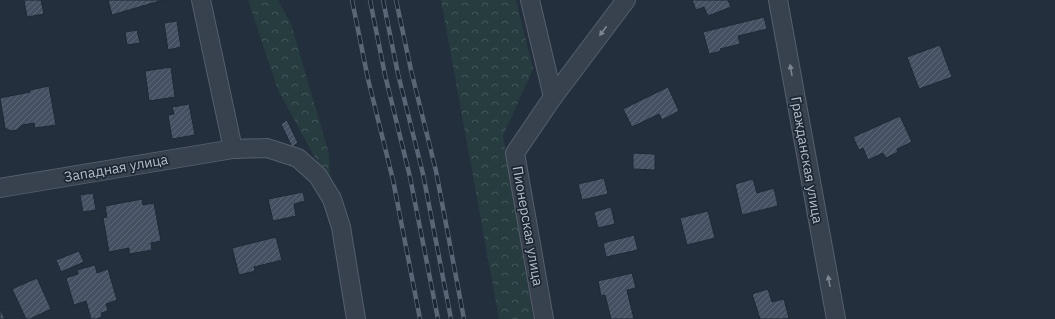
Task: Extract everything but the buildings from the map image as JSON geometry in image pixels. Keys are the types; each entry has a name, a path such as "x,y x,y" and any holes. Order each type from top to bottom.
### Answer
{"street":[{"path":"201,0 233,149"},
{"path":"530,0 553,97"},
{"name":"Пионерская улица","path":"544,319 515,154 553,97 626,0"},
{"name":"Гражданская улица","path":"778,0 836,319"},
{"name":"Западная улица","path":"0,188 233,149 267,148 298,158 318,176 332,200 341,227 356,319"}],"green space":[{"path":"248,0 278,0 291,24 329,154 330,185 278,90"},
{"path":"441,0 516,0 533,69 503,136 533,319 499,319"}],"railway":[{"path":"352,0 368,79 393,180 420,319"},
{"path":"370,0 385,75 410,177 438,319"},
{"path":"383,0 398,74 423,174 451,319"},
{"path":"396,0 411,70 436,171 464,319"}]}
